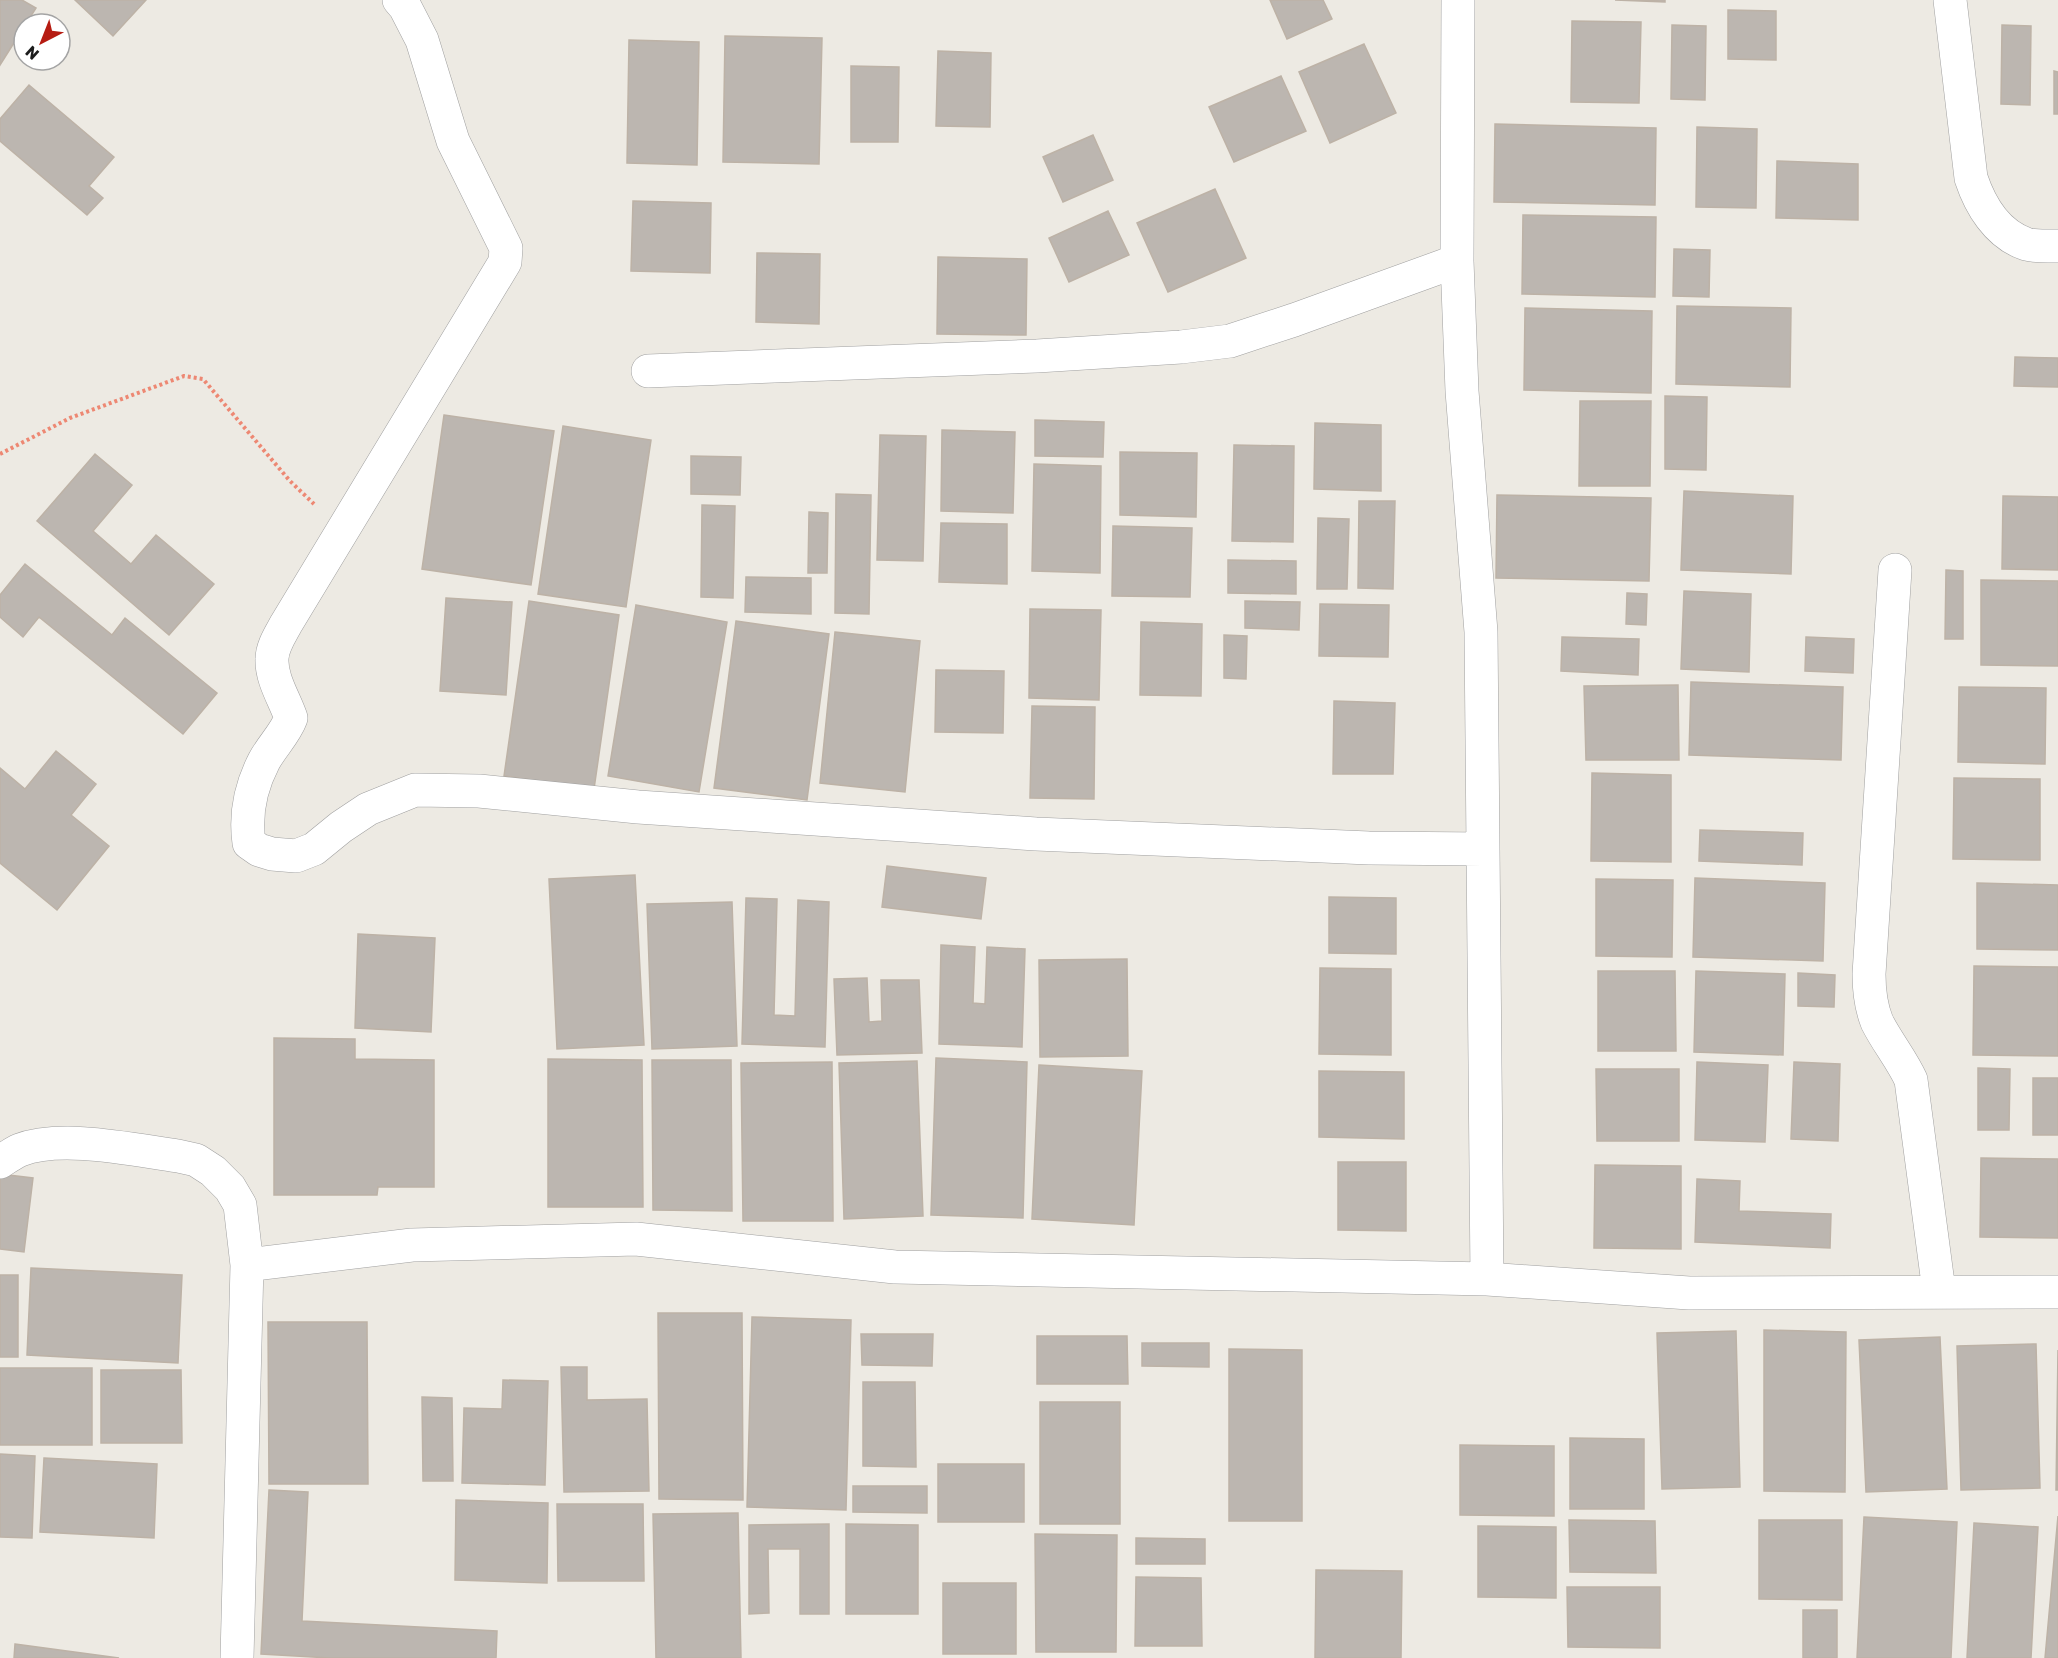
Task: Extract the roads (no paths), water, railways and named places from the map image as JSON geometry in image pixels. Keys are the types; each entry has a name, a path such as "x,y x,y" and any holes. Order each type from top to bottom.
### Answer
{"street":[{"path":"399,0 422,40 453,141 506,248 506,262 286,624 275,646 272,659 274,673 291,718 287,729 264,761 254,788 247,817 249,843 259,850 272,854 296,856 314,849 368,809 415,790 479,791 650,808 1036,834 1369,848 1483,849"},
{"path":"1458,0 1457,261 1462,391 1481,632 1487,1279"},
{"path":"1950,0 1971,178 1977,197 1996,226 2014,239 2039,246 2058,246"},
{"path":"648,371 1037,356 1181,347 1230,341 1457,261"},
{"path":"1895,570 1869,993 1877,1021 1911,1080 1939,1291"},
{"path":"0,1162 19,1150 42,1144 68,1142 196,1160 213,1171 230,1188 240,1205 246,1265 237,1658"},
{"path":"246,1265 412,1245 636,1239 895,1267 1487,1279 1689,1293 2058,1292"}]}
